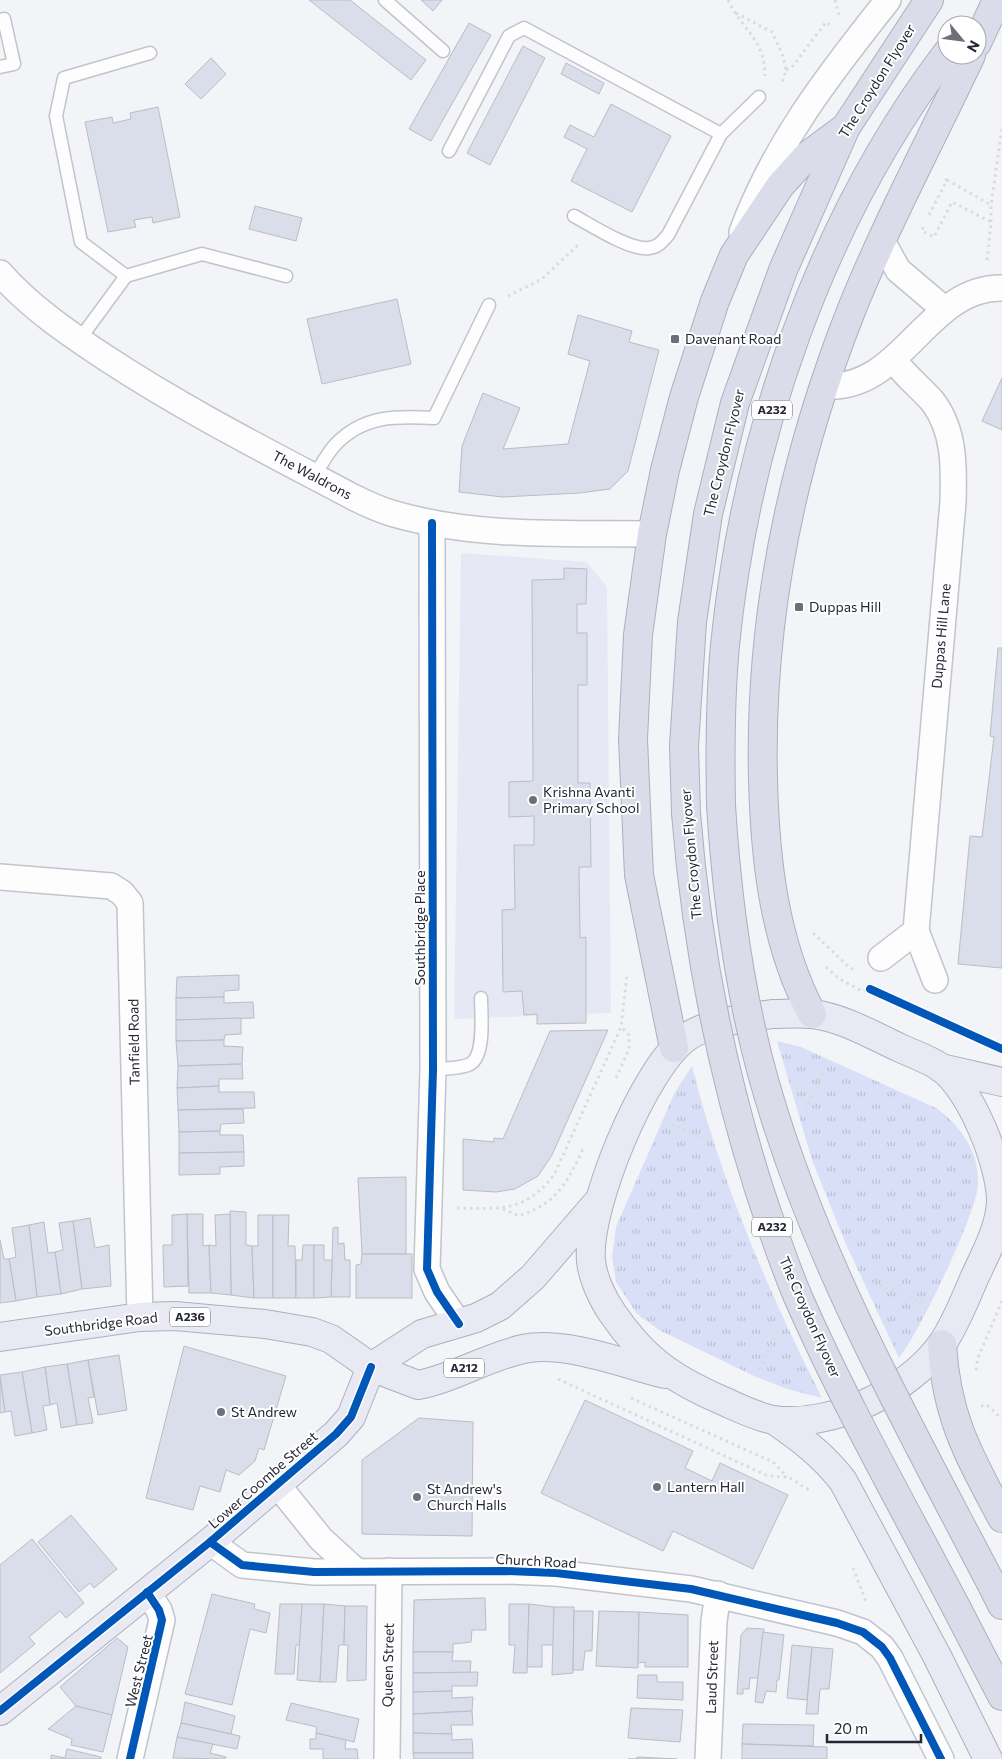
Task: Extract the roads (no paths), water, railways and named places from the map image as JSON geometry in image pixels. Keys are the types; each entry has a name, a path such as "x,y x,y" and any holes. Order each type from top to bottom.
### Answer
{"highway":[{"name":"The Croydon Flyover","path":"929,0 846,127 783,270 755,341 735,403 719,462 706,523 692,622 684,746 686,813 697,927 717,1036 750,1159 777,1244 798,1296 848,1400 1002,1696"},
{"path":"976,15 989,0"},
{"path":"987,22 997,0"},
{"name":"A232","path":"939,65 889,140 842,227 801,325 766,429 741,533 725,645 721,698 722,805 725,862 740,966 756,1048 783,1142 822,1247 861,1332 1002,1605"},
{"path":"812,1014 797,987 787,959 777,918 764,812 764,686 778,563 806,442 851,311 882,241 966,65"},
{"path":"674,1048 639,875 633,739 638,635 652,534 664,470 684,397 715,301 734,255 780,186 807,156 846,127"},
{"path":"942,1344 946,1383 954,1422 968,1454 1002,1518"}],"main road":[{"path":"941,1068 965,1096 984,1131 997,1161 1002,1201 999,1220 955,1322 942,1344 927,1363 909,1378 874,1399 835,1415 808,1420 774,1420 748,1412 672,1376 642,1352 608,1308 591,1262 592,1232 609,1170 645,1089 658,1066 689,1035 731,1021 772,1014 812,1014 833,1019 858,1029 941,1068 1002,1082"},
{"path":"371,1367 411,1339 489,1313 522,1289 600,1199"},
{"name":"Southbridge Road","path":"0,1337 140,1317 175,1316 215,1319 312,1332 331,1339 371,1367"},
{"name":"A212","path":"371,1367 418,1385 488,1359 523,1349 561,1347 672,1376"},
{"name":"Lower Coombe Street","path":"0,1711 210,1542 345,1424 351,1417 371,1367"},
{"path":"774,1420 812,1446 843,1481 936,1656 988,1759"}],"street":[{"path":"734,255 757,194 783,144 831,74 888,0"},
{"path":"882,241 898,270 944,309"},
{"name":"The Waldrons","path":"5,287 136,378 314,477 390,513 432,523 516,532 652,534"},
{"path":"825,386 843,387 860,381 894,360 944,309 962,296 994,288"},
{"name":"Duppas Hill Lane","path":"894,360 902,373 932,402 944,420 954,461 953,502 916,931 935,980"},
{"name":"Southbridge Place","path":"432,523 433,1070 427,1269 437,1292 458,1324"},
{"name":"Tanfield Road","path":"0,877 105,885 122,893 130,903 140,1317"},
{"path":"872,966 916,931"},
{"path":"276,1483 321,1539 355,1570"},
{"name":"Church Road","path":"210,1542 242,1565 314,1572 355,1570 556,1573 664,1585 718,1594 837,1623 863,1632 882,1646 890,1658 941,1759"},
{"name":"Queen Street","path":"387,1759 389,1572"},
{"name":"West Street","path":"130,1759 162,1620 160,1610 147,1592"},
{"name":"Laud Street","path":"708,1759 714,1621 718,1594"}],"lane":[{"path":"385,0 443,51"},
{"path":"0,67 14,64 2,20"},
{"path":"449,151 509,36 524,28 721,134"},
{"path":"126,276 81,242 56,116 64,78 150,53"},
{"path":"574,216 636,247 648,249 659,245 668,235 721,134 759,97"},
{"path":"79,340 126,276 202,254 286,276"},
{"path":"314,477 335,444 360,426 393,416 434,418 490,305"},
{"path":"433,1070 470,1065 475,1061 480,1048 481,998"}],"place":[{"name":"Davenant Road","path":"675,339"},
{"name":"Duppas Hill","path":"799,607"},
{"name":"Krishna Avanti Primary School","path":"533,800"},
{"name":"St Andrew","path":"221,1412"},
{"name":"Lantern Hall","path":"657,1487"},
{"name":"St Andrew's Church Halls","path":"417,1497"}]}
